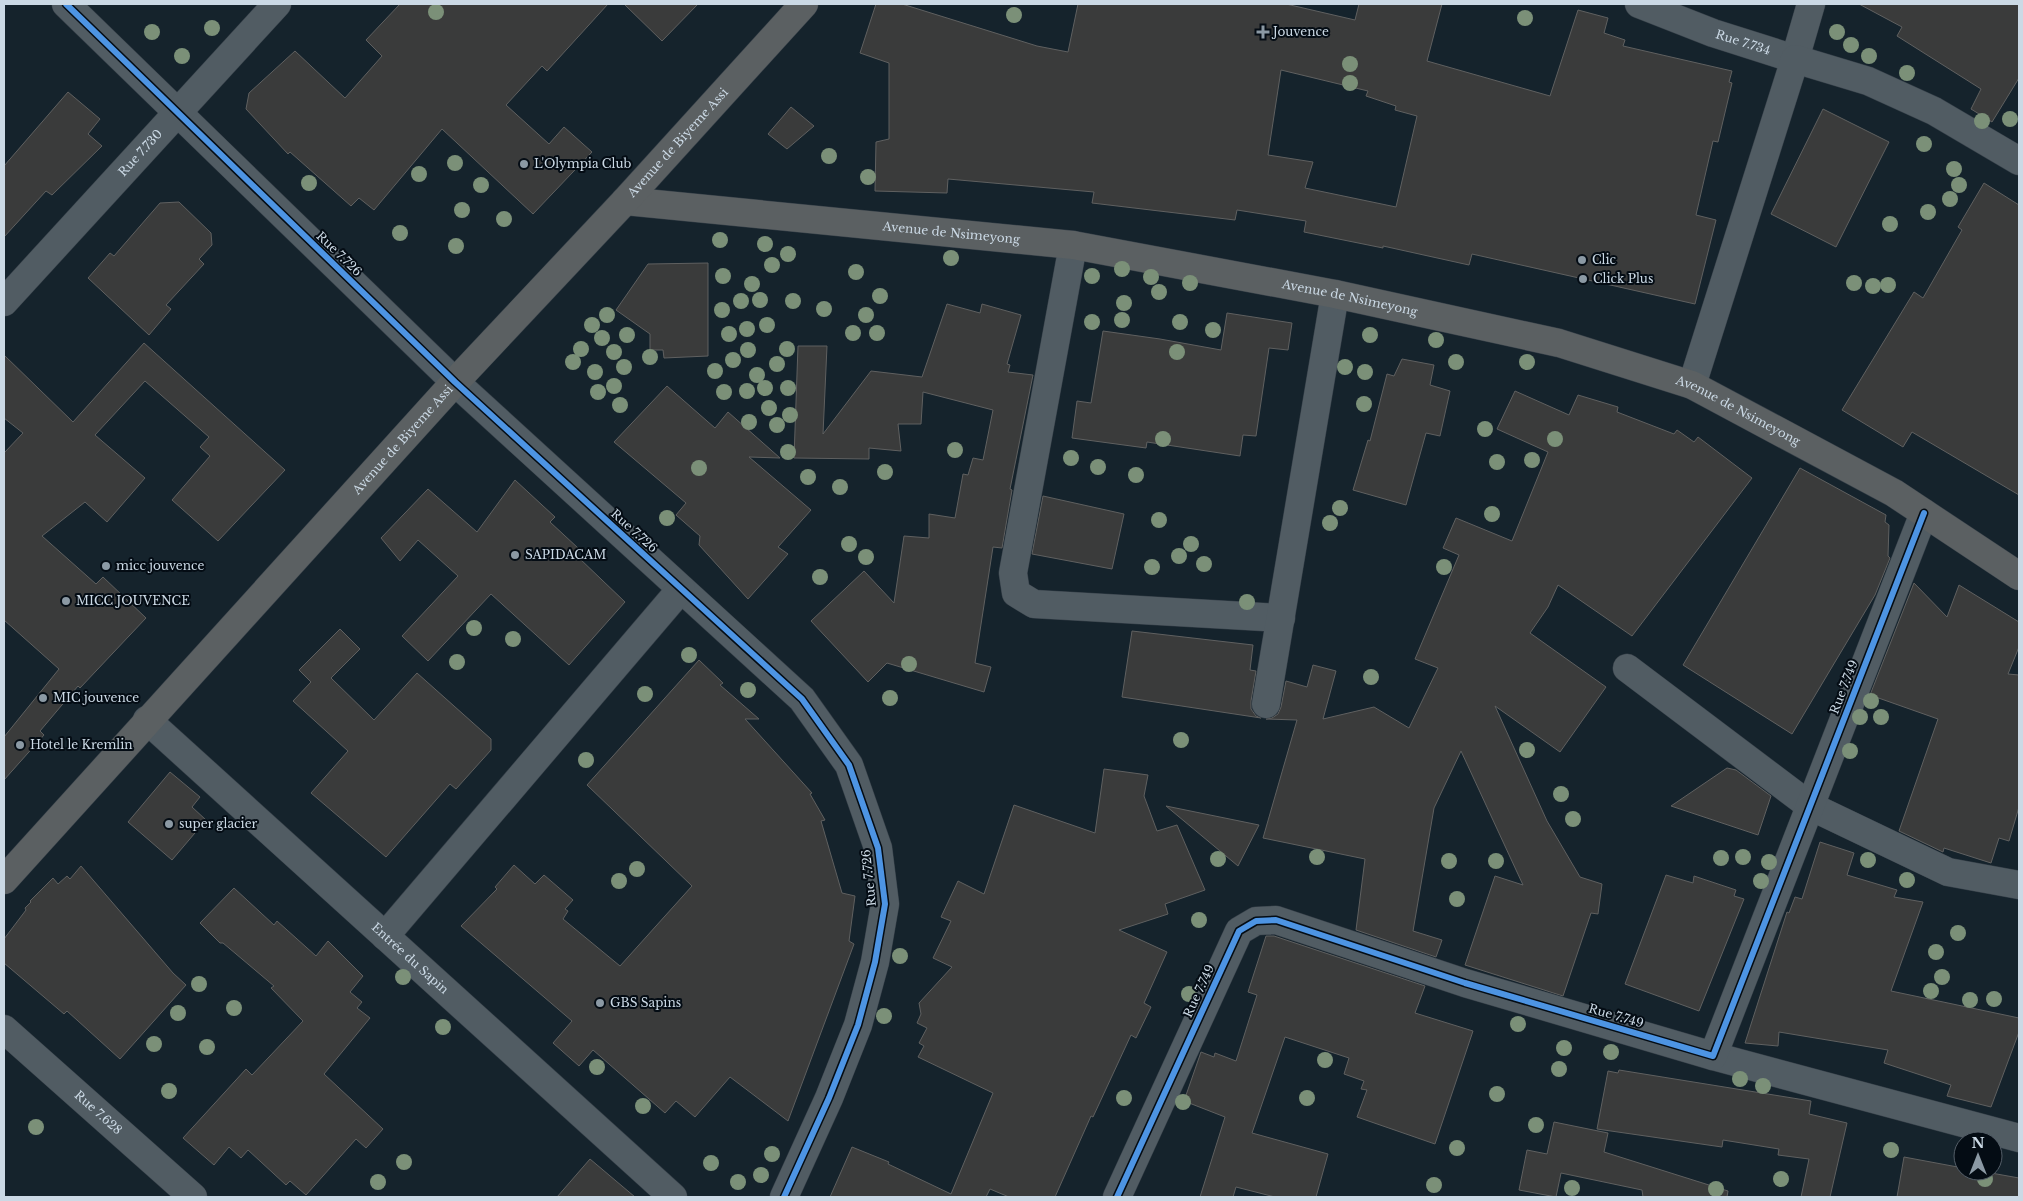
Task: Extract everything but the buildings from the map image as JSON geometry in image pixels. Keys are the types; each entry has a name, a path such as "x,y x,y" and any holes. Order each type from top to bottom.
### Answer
{"main road":[{"name":"Avenue de Biyeme Assi","path":"4,880 455,382 625,201 804,4"},
{"name":"Avenue de Nsimeyong","path":"625,201 1073,245 1335,294 1559,342 1692,385 1894,493 2019,576"}],"street":[{"name":"Rue 7.726","path":"66,4 455,382 802,699 849,765 878,848 885,904 875,962 858,1025 829,1098 784,1197"},
{"name":"Rue 7.730","path":"4,302 277,4"},
{"name":"Rue 7.734","path":"1639,4 1713,33 1876,84 1934,111 2019,161"},
{"path":"1692,385 1811,4"},
{"path":"1073,245 1013,573 1016,593 1034,604 1281,618"},
{"path":"1266,704 1335,294"},
{"name":"Rue 7.749","path":"1117,1197 1239,931 1256,921 1276,920 1464,983 1713,1056 1924,513"},
{"path":"385,936 681,590"},
{"path":"1627,668 1810,806 1948,872 2019,885"},
{"name":"Entrée du Sapin","path":"148,720 673,1197"},
{"name":"Rue 7.628","path":"4,1029 192,1197"},
{"path":"1713,1056 2019,1138"}],"cycle path":[{"path":"66,4 455,382 802,699 849,765 878,848 885,904 875,962 858,1025 829,1098 784,1197"},
{"path":"1117,1197 1239,931 1256,921 1276,920 1465,983 1713,1056 1924,513"}],"place":[{"name":"Jouvence","path":"1263,32"},
{"name":"L'Olympia Club","path":"524,164"},
{"name":"Clic","path":"1582,260"},
{"name":"Click Plus","path":"1583,279"},
{"name":"SAPIDACAM","path":"515,555"},
{"name":"micc jouvence","path":"106,566"},
{"name":"MICC JOUVENCE","path":"66,601"},
{"name":"MIC jouvence","path":"43,698"},
{"name":"Hotel le Kremlin","path":"20,745"},
{"name":"super glacier","path":"169,824"},
{"name":"GBS Sapins","path":"600,1003"}]}
